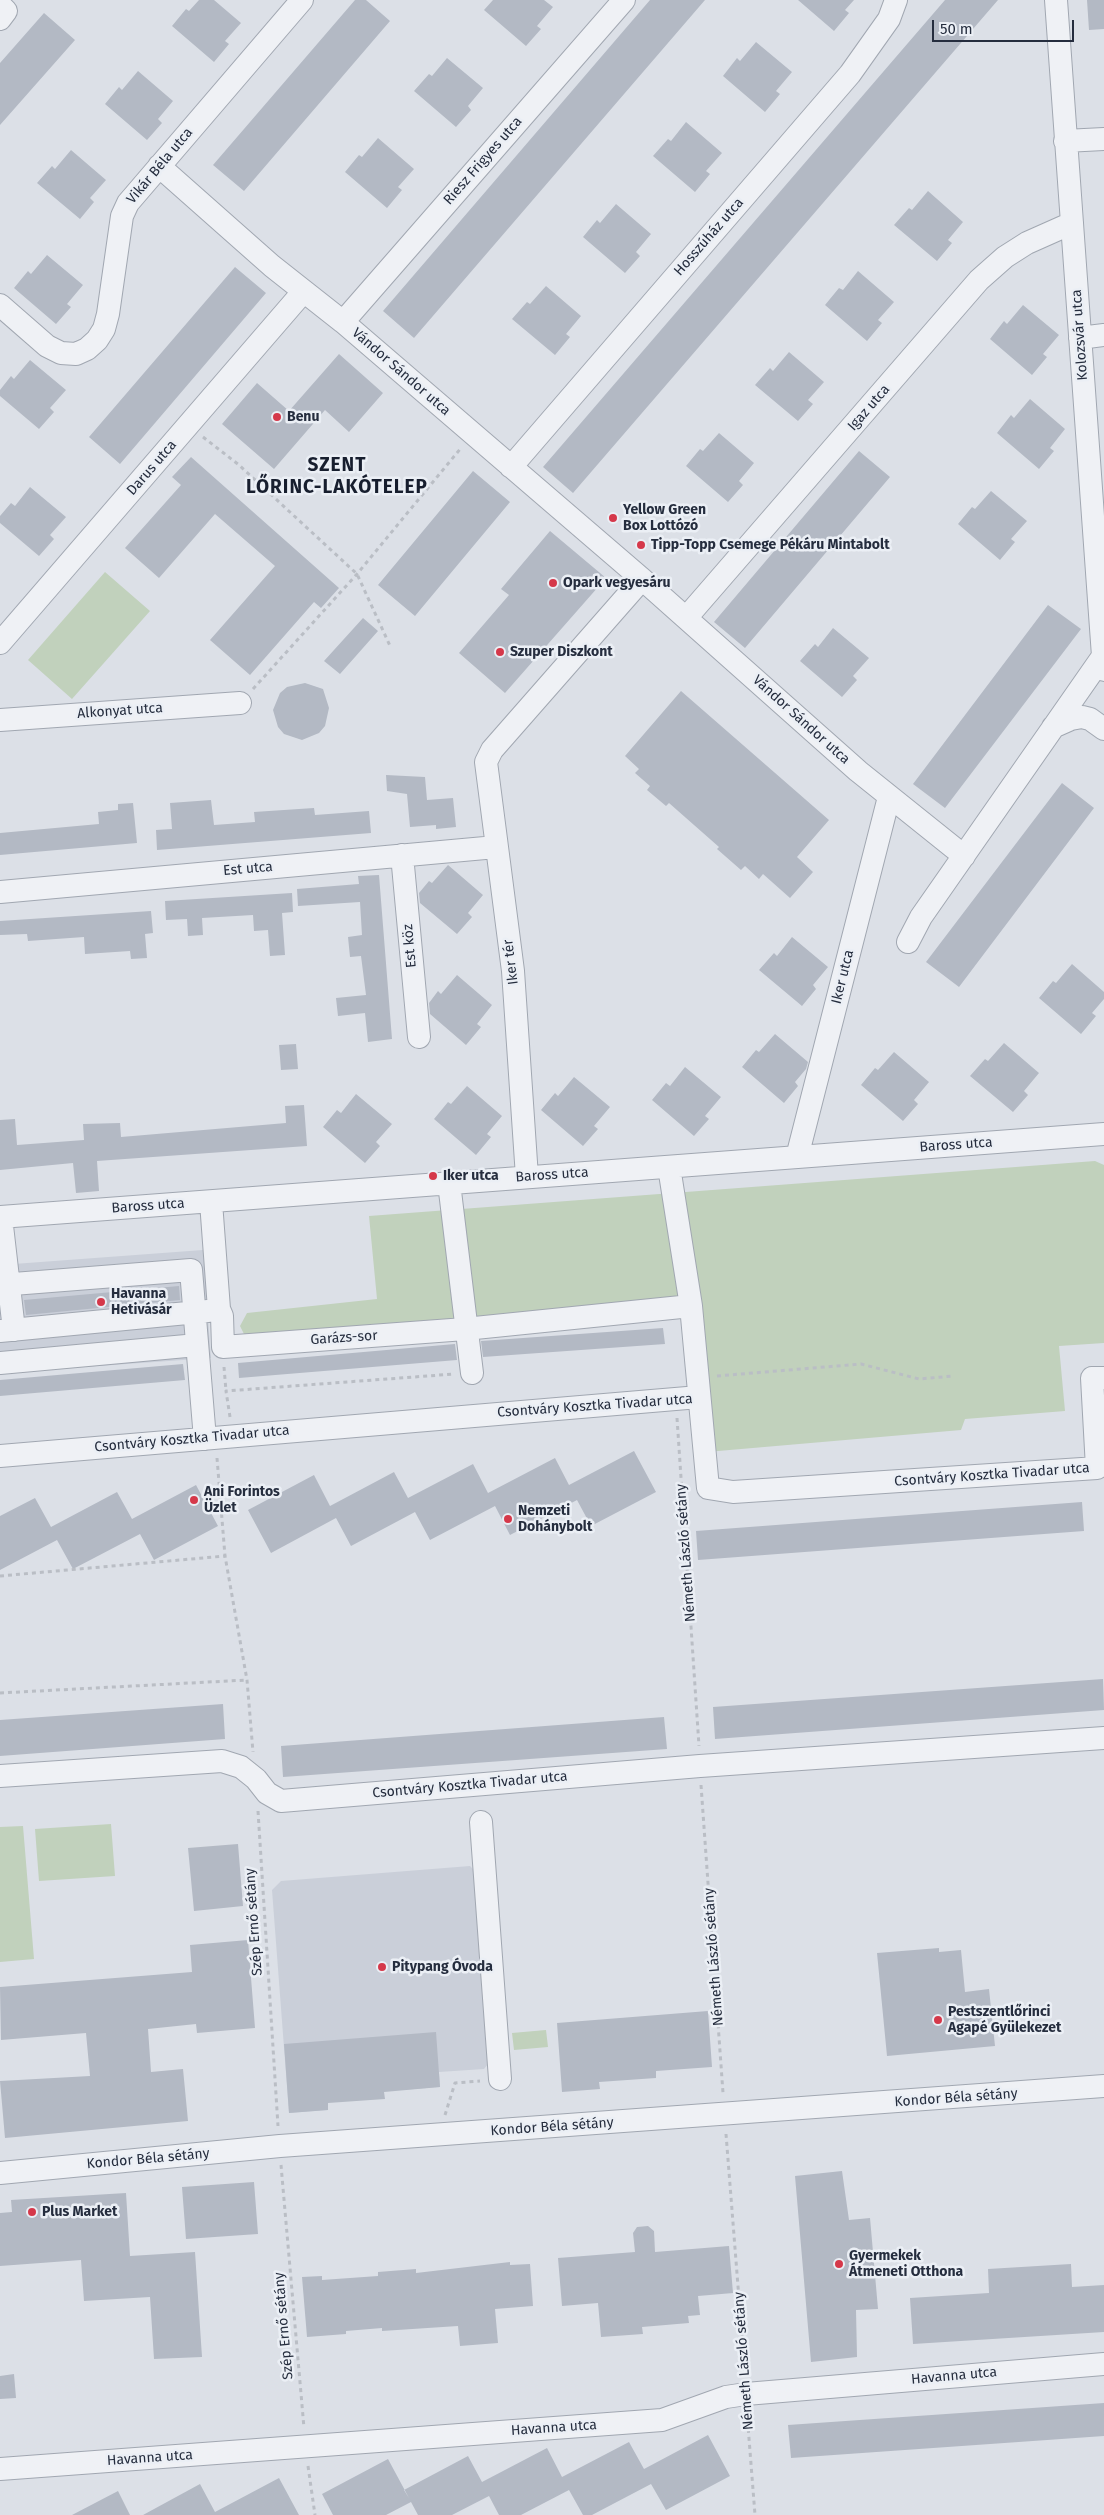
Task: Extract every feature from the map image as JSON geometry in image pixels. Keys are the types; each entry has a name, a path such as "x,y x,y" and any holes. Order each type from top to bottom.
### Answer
{"street":[{"name":"Vikár Béla utca","path":"0,305 47,346 61,353 76,354 87,349 97,340 104,329 108,314 122,216 128,203 302,0"},
{"name":"Riesz Frigyes utca","path":"343,322 624,0"},
{"name":"Hosszúház utca","path":"512,467 850,74 888,19 896,0"},
{"name":"Kolozsvár utca","path":"1056,0 1080,338 1100,536 1104,663"},
{"path":"0,5 6,11 0,19"},
{"path":"1065,141 1104,138"},
{"name":"Vándor Sándor utca","path":"159,166 303,292 343,322 642,579 889,797 964,856"},
{"name":"Igaz utca","path":"686,618 979,280 1005,257 1027,243 1072,224"},
{"name":"Darus utca","path":"0,643 303,292"},
{"path":"1080,338 1104,335"},
{"name":"Iker tér","path":"527,1177 513,971 486,775 486,762 492,750 642,579"},
{"path":"908,942 921,918 1053,727 1104,663"},
{"name":"Alkonyat utca","path":"0,716 240,703"},
{"path":"1053,727 1071,718 1082,717 1090,719 1104,729"},
{"name":"Iker utca","path":"797,1157 889,797"},
{"name":"Est utca","path":"0,892 496,847"},
{"name":"Est köz","path":"402,855 419,1037"},
{"name":"Baross utca","path":"1,1217 1104,1134"},
{"path":"669,1167 691,1306 699,1397"},
{"path":"449,1183 472,1373"},
{"path":"1,1217 7,1331 195,1313 219,1309 211,1202"},
{"path":"5,1284 191,1270 197,1345 217,1438"},
{"name":"Garázs-sor","path":"219,1309 222,1316 223,1347 466,1329 691,1306"},
{"path":"0,1363 197,1345"},
{"name":"Csontváry Kosztka Tivadar utca","path":"0,1456 699,1397 708,1488 733,1492 1097,1468 1092,1378 1104,1378"},
{"name":"Csontváry Kosztka Tivadar utca","path":"0,1776 222,1761 241,1767 256,1779 267,1792 281,1801 700,1766 1104,1738"},
{"path":"481,1822 500,2079"},
{"name":"Kondor Béla sétány","path":"0,2173 280,2146 1104,2086"},
{"name":"Havanna utca","path":"0,2469 662,2420 726,2397 746,2394 1104,2364"}],"path":[{"path":"188,426 239,465 357,574 391,648"},
{"path":"240,703 357,574 473,434"},
{"path":"699,1397 716,1376 852,1364 861,1364 920,1379 953,1376"},
{"name":"Szép Ernő sétány","path":"302,2407 280,2146 256,1779 247,1680 225,1556 217,1438 226,1391 472,1373"},
{"name":"Németh László sétány","path":"676,1399 700,1766 755,2515"},
{"path":"0,1576 225,1556"},
{"path":"0,1693 247,1680"},
{"path":"438,2135 455,2083 500,2079"},
{"path":"306,2447 315,2515"}],"shaded area":[{"path":"203,1250 211,1358 0,1373 0,1265"},
{"name":"Pitypang Óvoda","path":"470,1866 479,1875 492,2059 484,2069 439,2072 440,2087 402,2090 401,2083 327,2089 328,2110 289,2113 272,1890 281,1881"}],"green space":[{"path":"105,572 150,611 72,699 28,660"},
{"path":"1095,1161 1104,1165 1104,1343 1059,1346 1065,1411 965,1419 961,1430 695,1453 680,1298 367,1329 245,1336 240,1326 247,1313 377,1299 369,1216"},
{"path":"111,1824 115,1876 39,1881 35,1829"},
{"path":"23,1826 34,1959 0,1962 0,1827"},
{"path":"546,2030 548,2047 514,2050 512,2033"}],"building":[{"path":"199,0 214,0 241,23 225,41 229,44 214,62 172,26 186,9 189,11"},
{"path":"355,0 366,0 390,21 244,191 213,165"},
{"path":"493,0 544,0 553,7 537,26 541,29 526,46 484,10"},
{"path":"650,0 705,0 414,338 383,311"},
{"path":"798,0 854,0 845,10 849,13 834,31"},
{"path":"945,0 998,0 573,493 543,467"},
{"path":"1087,0 1104,0 1104,29 1089,30"},
{"path":"44,13 75,40 0,125 0,63"},
{"path":"756,42 792,72 776,91 780,94 765,112 723,76 737,58 740,61"},
{"path":"447,58 483,88 468,106 471,110 456,127 414,91 429,74 432,76"},
{"path":"138,71 173,101 158,119 162,123 147,140 105,104 119,87 122,90"},
{"path":"686,122 722,153 706,171 710,174 695,192 653,156 668,139 671,141"},
{"path":"378,138 414,169 398,187 402,190 387,208 345,172 359,155 362,157"},
{"path":"71,150 106,180 90,198 94,202 80,219 37,183 52,166 55,169"},
{"path":"928,191 963,222 948,240 952,243 937,261 894,225 909,208 912,210"},
{"path":"616,204 651,234 636,252 640,256 625,273 583,237 597,220 600,223"},
{"path":"47,255 83,285 67,304 71,307 56,324 14,288 28,271 31,274"},
{"path":"235,267 266,293 120,464 89,437"},
{"path":"858,271 894,302 878,320 882,323 867,341 825,305 839,288 843,290"},
{"path":"546,286 581,316 566,334 570,337 555,355 512,319 527,302 530,304"},
{"path":"1023,305 1059,335 1043,354 1047,357 1032,375 990,339 1004,321 1007,324"},
{"path":"789,352 824,382 808,400 813,404 798,421 755,385 770,368 773,371"},
{"path":"339,354 383,393 349,432 325,410 274,469 222,424 257,383 289,411"},
{"path":"30,360 66,390 50,408 54,412 39,429 0,396 0,390 11,376 14,379"},
{"path":"1030,399 1065,429 1050,448 1054,451 1039,469 997,433 1011,415 1014,418"},
{"path":"719,433 754,463 739,481 743,485 728,502 686,466 700,449 703,451"},
{"path":"859,451 890,477 745,648 714,622"},
{"path":"191,457 339,588 321,608 314,602 250,675 210,640 275,566 215,514 159,578 125,548 181,485 172,477"},
{"path":"473,471 510,502 415,616 378,585"},
{"path":"30,487 66,517 50,535 54,539 39,556 0,523 0,516 11,503 15,506"},
{"path":"991,491 1027,521 1011,539 1015,542 1000,560 958,524 972,507 975,509"},
{"path":"550,531 606,578 505,693 459,653 509,595 501,589"},
{"path":"1048,605 1081,629 945,808 913,784"},
{"path":"363,618 378,631 340,674 324,661"},
{"path":"833,628 869,658 853,676 857,680 842,697 800,661 815,644 818,647"},
{"path":"305,683 323,689 329,708 325,726 319,733 302,740 284,734 278,727 273,710 280,693 287,687"},
{"path":"681,691 829,820 797,857 813,872 790,898 763,874 759,879 745,866 741,870 717,849 719,847 669,803 666,806 647,790 650,786 635,773 639,769 625,756"},
{"path":"386,775 425,777 427,800 453,798 456,827 436,829 436,825 410,827 407,794 387,791"},
{"path":"1062,783 1094,808 959,987 926,962"},
{"path":"211,800 214,825 255,822 254,812 314,808 315,815 369,811 371,833 157,850 156,830 172,829 170,803"},
{"path":"133,803 137,843 0,855 0,833 99,824 98,812 118,810 118,804"},
{"path":"448,865 483,895 468,913 472,917 457,934 420,903 419,893 429,881 432,883"},
{"path":"379,875 392,1039 368,1042 365,1013 338,1016 336,998 366,995 361,956 350,957 348,937 362,935 360,902 298,906 297,889 359,884 358,876"},
{"path":"292,893 293,912 282,913 285,955 270,956 268,930 254,931 253,915 202,918 203,935 188,936 187,919 166,920 165,901"},
{"path":"151,911 153,933 145,934 147,958 131,959 130,951 85,954 84,937 28,941 27,934 0,935 0,921"},
{"path":"792,937 828,967 813,985 816,989 802,1006 759,970 774,953 777,956"},
{"path":"1072,964 1104,992 1104,999 1092,1013 1096,1016 1081,1034 1039,998 1053,981 1056,983"},
{"path":"457,975 492,1005 477,1024 481,1027 466,1045 430,1014 429,1003 438,991 441,994"},
{"path":"775,1034 808,1062 806,1069 795,1082 798,1086 784,1103 742,1067 756,1050 759,1052"},
{"path":"1004,1043 1039,1073 1024,1091 1028,1095 1013,1112 970,1076 985,1059 988,1061"},
{"path":"296,1044 298,1069 281,1070 279,1045"},
{"path":"894,1052 929,1082 914,1100 918,1104 903,1121 861,1085 875,1068 878,1070"},
{"path":"685,1067 721,1097 705,1116 709,1119 694,1136 652,1100 666,1083 670,1086"},
{"path":"574,1077 610,1107 594,1126 598,1129 583,1146 541,1110 555,1093 558,1096"},
{"path":"467,1086 502,1116 487,1134 491,1137 476,1155 434,1119 448,1102 451,1104"},
{"path":"356,1094 392,1124 376,1142 380,1146 365,1163 323,1127 337,1110 341,1113"},
{"path":"304,1105 307,1146 97,1161 99,1191 76,1193 73,1163 0,1170 0,1120 15,1119 17,1145 84,1140 83,1124 120,1123 121,1137 286,1123 285,1106"},
{"name":"Havanna Hetivásár","path":"179,1286 180,1300 26,1315 24,1300"},
{"path":"663,1328 665,1344 483,1357 481,1341"},
{"path":"455,1344 457,1360 239,1378 238,1363"},
{"path":"183,1364 185,1380 0,1396 0,1380"},
{"path":"634,1451 656,1492 591,1526 577,1500 510,1535 495,1506 430,1540 415,1512 351,1546 336,1518 271,1553 248,1510 314,1475 330,1506 394,1472 408,1498 473,1464 488,1493 555,1458 569,1485"},
{"path":"196,1485 218,1526 154,1560 140,1534 73,1569 57,1540 0,1570 0,1516 35,1498 51,1527 117,1492 132,1519"},
{"path":"1082,1502 1084,1531 698,1560 696,1531"},
{"path":"1103,1679 1104,1710 715,1739 713,1707"},
{"path":"223,1704 225,1739 0,1756 0,1720"},
{"path":"664,1717 667,1749 283,1777 281,1746"},
{"path":"238,1844 243,1906 194,1911 188,1848"},
{"path":"248,1940 255,2028 197,2033 196,2024 148,2029 151,2072 183,2069 188,2121 5,2138 0,2081 90,2076 86,2033 1,2040 0,1987 192,1972 190,1945"},
{"name":"Pestszentlőrinci Agapé Gyülekezet","path":"939,1948 939,1952 961,1950 965,1992 989,1989 995,2046 887,2056 877,1953"},
{"path":"708,2011 712,2067 656,2071 656,2078 599,2082 600,2089 562,2092 557,2023"},
{"path":"436,2032 440,2087 384,2092 385,2099 328,2103 328,2110 289,2113 284,2044"},
{"name":"Gyermekek Átmeneti Otthona","path":"842,2171 849,2220 870,2218 878,2309 856,2310 857,2357 811,2362 795,2176"},
{"path":"254,2182 258,2234 186,2239 182,2187"},
{"path":"126,2193 130,2256 195,2252 202,2357 154,2359 150,2297 84,2301 81,2260 0,2266 0,2213 12,2212 11,2200"},
{"path":"648,2226 654,2231 655,2252 729,2246 733,2293 698,2296 700,2315 688,2316 689,2323 642,2327 643,2334 601,2337 598,2303 562,2306 558,2258 635,2252 633,2233 637,2227"},
{"path":"510,2262 510,2265 530,2264 533,2306 495,2309 498,2343 460,2346 458,2326 382,2331 382,2328 346,2331 346,2334 307,2337 302,2277 322,2276 322,2280 378,2276 378,2272 416,2269 416,2273"},
{"path":"1071,2264 1072,2287 1104,2285 1104,2332 913,2344 910,2298 989,2293 988,2269"},
{"path":"14,2374 16,2398 0,2399 0,2376"},
{"path":"1104,2403 1104,2436 791,2458 788,2425"},
{"path":"708,2435 730,2476 666,2510 651,2484 592,2515 583,2515 569,2490 521,2515 499,2515 489,2496 452,2515 418,2515 411,2502 386,2515 333,2515 322,2494 388,2459 405,2490 468,2456 482,2482 547,2448 562,2477 629,2442 644,2469"},
{"path":"279,2478 299,2515 143,2515 200,2484 215,2512"},
{"path":"118,2491 130,2515 72,2515"}],"place":[{"name":"Benu","path":"277,417"},
{"name":"Yellow Green Box Lottózó","path":"613,518"},
{"name":"Tipp-Topp Csemege Pékáru Mintabolt","path":"641,545"},
{"name":"Opark vegyesáru","path":"553,583"},
{"name":"Szuper Diszkont","path":"500,652"},
{"name":"Iker utca","path":"433,1176"},
{"name":"Havanna Hetivásár","path":"101,1302"},
{"name":"Ani Forintos Üzlet","path":"194,1500"},
{"name":"Nemzeti Dohánybolt","path":"508,1519"},
{"name":"Pitypang Óvoda","path":"382,1967"},
{"name":"Pestszentlőrinci Agapé Gyülekezet","path":"938,2020"},
{"name":"Plus Market","path":"32,2212"},
{"name":"Gyermekek Átmeneti Otthona","path":"839,2264"}],"district":[{"name":"SZENT LŐRINC-LAKÓTELEP","path":"337,477"}]}
